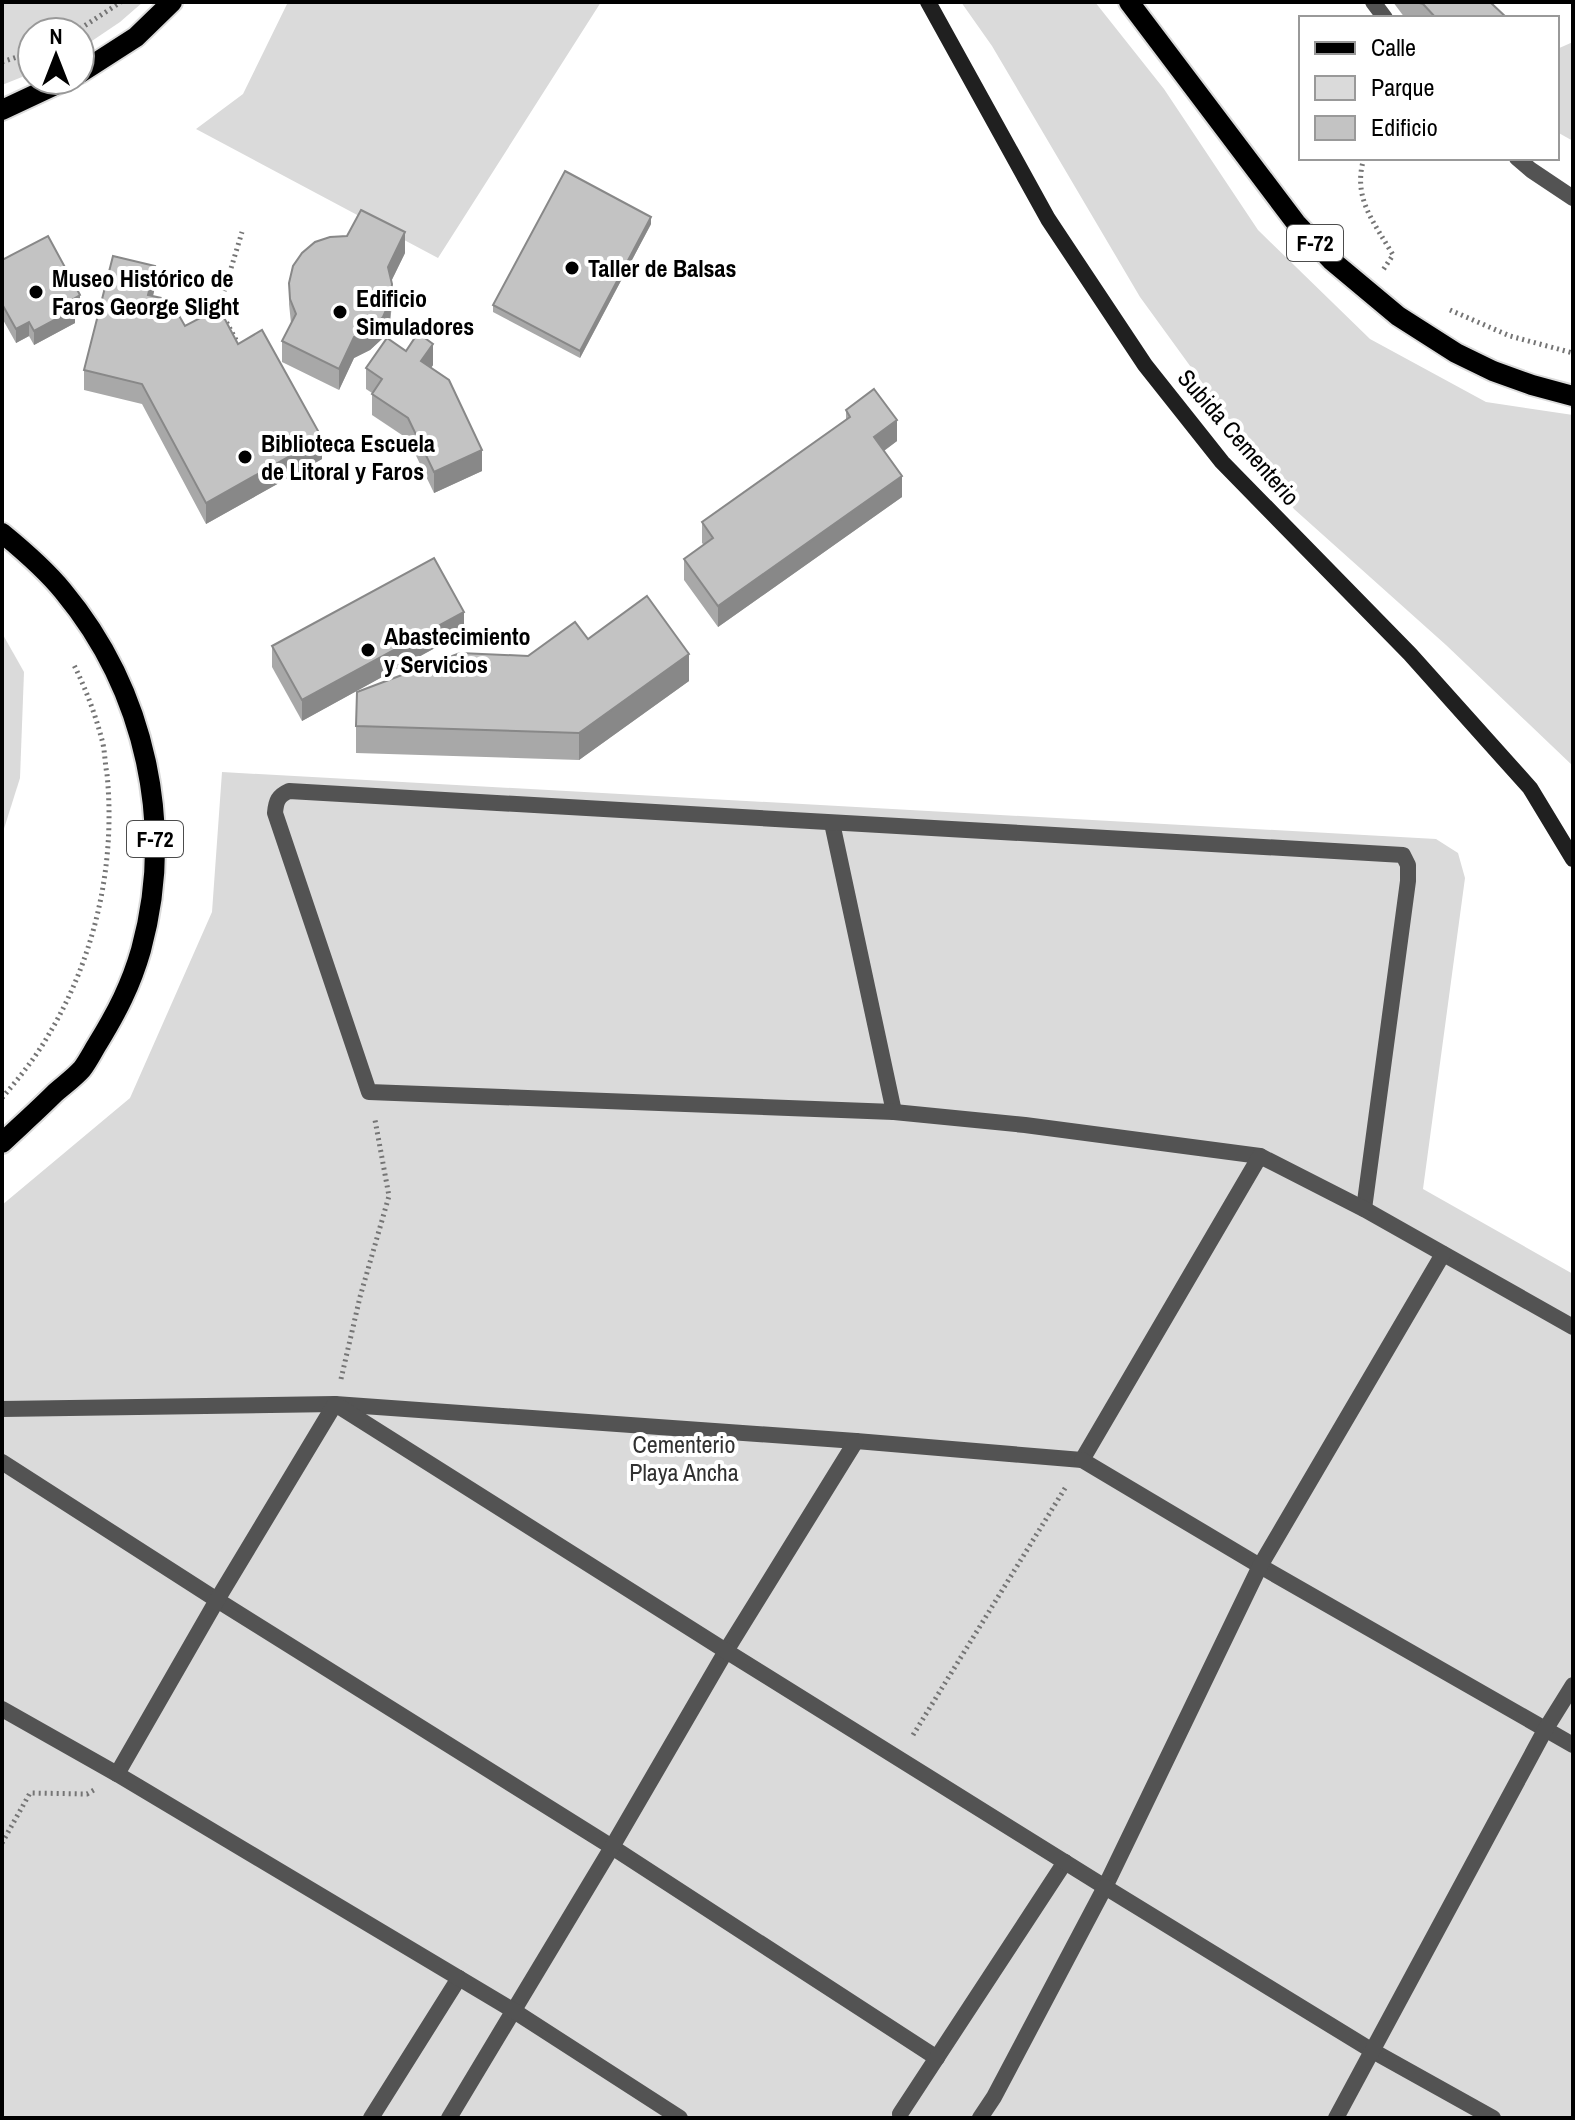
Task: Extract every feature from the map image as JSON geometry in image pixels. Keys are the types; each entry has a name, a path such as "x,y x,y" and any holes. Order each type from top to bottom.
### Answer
{"main road":[{"path":"96,63 136,37 172,2"},
{"name":"F-72","path":"1129,2 1296,223 1331,260 1398,316 1456,353 1493,371 1573,396"},
{"path":"2,110 32,96"},
{"name":"F-72","path":"2,533 63,590 91,628 114,669 146,757 155,846 153,888 146,929 120,1008 83,1068 2,1143"}],"street":[{"name":"Subida Cementerio","path":"928,2 1048,219 1145,365 1222,462 1410,654 1530,788 1573,859"},
{"path":"1519,160 1573,198"},
{"path":"1364,1209 1408,881 1408,865 1403,855 305,791 289,791 276,800 275,813 369,1092 894,1112 1025,1125 1260,1156 1364,1209 1573,1327"},
{"path":"832,823 894,1112"},
{"path":"1082,1460 1260,1156"},
{"path":"980,2118 1105,1887 1260,1566 1443,1254"},
{"path":"2,1409 335,1404 1082,1460 1573,1745"},
{"path":"117,1774 335,1404"},
{"path":"335,1404 1105,1887 1371,2050 1493,2118"},
{"path":"449,2118 726,1651 856,1441"},
{"path":"2,1462 612,1847 937,2058"},
{"path":"1336,2118 1545,1730 1573,1685"},
{"path":"2,1709 117,1774 514,2011 680,2118"},
{"path":"900,2114 1065,1862"},
{"path":"371,2118 459,1978"}],"path":[{"path":"96,18 121,2"},
{"path":"1364,160 1360,192 1368,215 1393,255 1383,270"},
{"path":"242,232 219,308 242,351"},
{"path":"1373,262 1393,277"},
{"path":"1438,304 1510,336 1573,353"},
{"path":"2,1098 49,1035 70,995 89,947 101,898 108,848 109,797 104,746 91,705 69,656"},
{"path":"335,1404 360,1297 389,1196 369,1092"},
{"path":"899,1758 1082,1460"},
{"path":"2,1843 30,1793 87,1794 117,1774"}],"green space":[{"path":"2,2 143,2 96,38 96,16 16,16 16,79 2,85"},
{"path":"288,2 601,2 438,258 196,129 243,94"},
{"path":"961,2 1095,2 1164,89 1258,230 1370,339 1486,402 1573,415 1573,766 1446,645 1294,509 1140,297 992,46"},
{"path":"1573,42 1573,141 1559,133 1559,48"},
{"path":"2,633 24,672 20,778 2,835"},
{"name":"Cementerio Playa Ancha","path":"222,772 1436,839 1458,853 1465,878 1423,1189 1573,1274 1573,2118 2,2118 2,1205 130,1098 212,912"}],"building":[{"path":"1416,2 1490,2 1505,16 1434,16 1423,4"},
{"name":"Taller de Balsas","path":"565,171 651,217 580,351 493,305"},
{"name":"Edificio Simuladores","path":"361,210 405,232 388,267 392,284 390,301 383,317 370,330 354,337 339,369 282,341 296,314 290,299 289,283 293,266 302,253 315,242 347,236"},
{"name":"Museo Histórico de Faros George Slight","path":"48,236 80,295 70,301 75,309 34,331 29,322 16,329 2,304 2,260"},
{"path":"113,256 155,266 148,295 170,300 185,326 219,308 238,344 262,330 322,438 206,503 142,384 84,370"},
{"path":"418,333 433,344 421,361 449,380 482,450 434,472 408,418 372,394 382,379 366,368 387,338 406,351"},
{"path":"874,389 897,420 874,437 902,476 718,606 684,559 713,538 702,522 850,417 846,410"},
{"name":"Abastecimiento y Servicios","path":"434,558 464,612 302,700 272,646"},
{"path":"647,596 689,654 579,733 356,726 357,692 460,653 528,656 575,622 588,639"}],"place":[{"name":"Taller de Balsas","path":"572,268"},
{"name":"Museo Histórico de Faros George Slight","path":"36,292"},
{"name":"Edificio Simuladores","path":"340,312"},
{"name":"Biblioteca Escuela de Litoral y Faros","path":"245,457"},
{"name":"Abastecimiento y Servicios","path":"368,650"}]}
